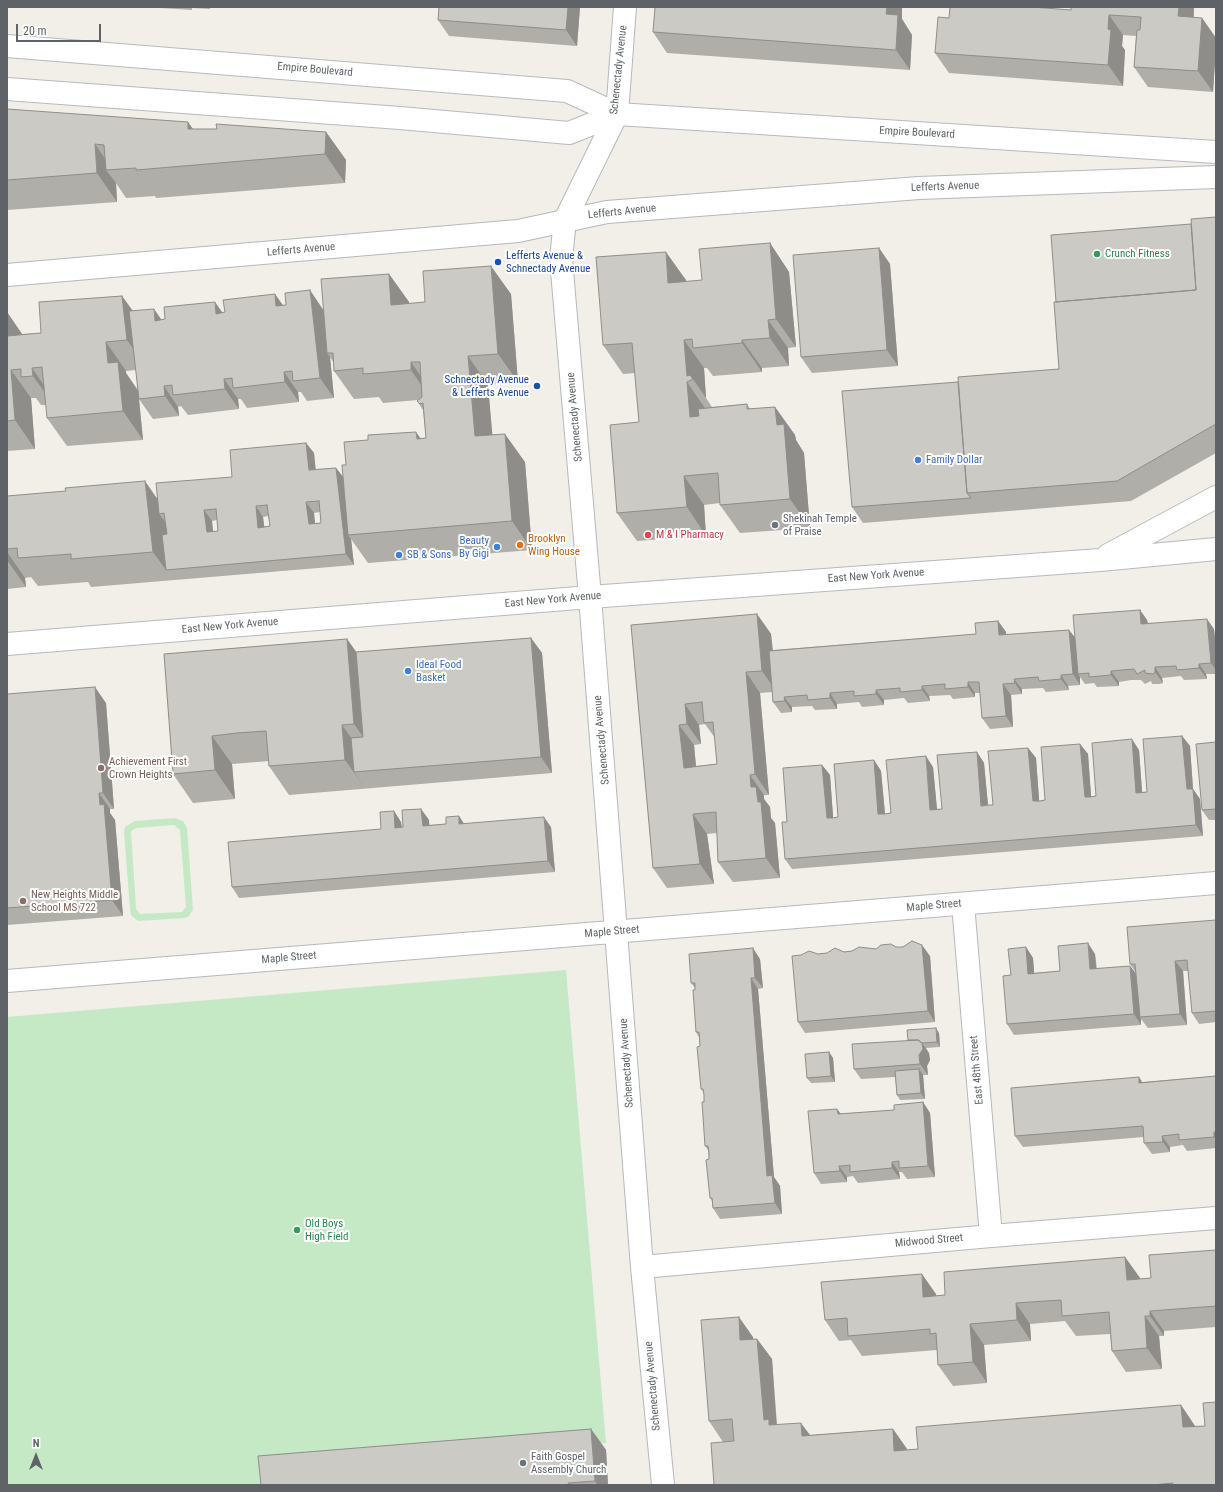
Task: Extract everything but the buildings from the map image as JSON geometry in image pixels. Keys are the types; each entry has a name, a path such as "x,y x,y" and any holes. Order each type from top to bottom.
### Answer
{"street":[{"name":"Schenectady Avenue","path":"625,7 617,114 565,220 561,258 617,932 642,1267 663,1485"},
{"name":"Empire Boulevard","path":"7,46 567,91 617,114 1216,152"},
{"name":"Empire Boulevard","path":"7,89 400,118 569,133 617,114"},
{"name":"Lefferts Avenue","path":"7,275 518,231 607,212 919,188 1216,177"},
{"name":"East New York Avenue","path":"1100,560 1216,497"},
{"name":"East New York Avenue","path":"7,644 590,597 1100,560 1216,549"},
{"name":"Maple Street","path":"7,981 1216,883"},
{"name":"East 48th Street","path":"963,904 990,1236"},
{"name":"Midwood Street","path":"642,1267 990,1236 1216,1218"}],"green space":[{"path":"175,818 183,821 187,828 193,910 188,917 138,921 131,915 124,832 125,827 135,821","holes":["174,825 180,830 186,907 182,912 140,914 136,909 131,831 136,828"]},
{"name":"Old Boys High Field","path":"566,970 606,1443 268,1473 269,1485 7,1485 7,1017"}],"place":[{"name":"Crunch Fitness","path":"1097,254"},
{"name":"Lefferts Avenue & Schnectady Avenue","path":"498,262"},
{"name":"Schnectady Avenue & Lefferts Avenue","path":"537,386"},
{"name":"Family Dollar","path":"918,460"},
{"name":"Shekinah Temple of Praise","path":"775,525"},
{"name":"M & I Pharmacy","path":"648,535"},
{"name":"Brooklyn Wing House","path":"520,545"},
{"name":"Beauty By Gigi","path":"497,547"},
{"name":"SB & Sons","path":"399,555"},
{"name":"Ideal Food Basket","path":"408,671"},
{"name":"Achievement First Crown Heights","path":"101,768"},
{"name":"New Heights Middle School MS 722","path":"23,901"},
{"name":"Old Boys High Field","path":"297,1230"},
{"name":"Faith Gospel Assembly Church","path":"523,1463"}]}
